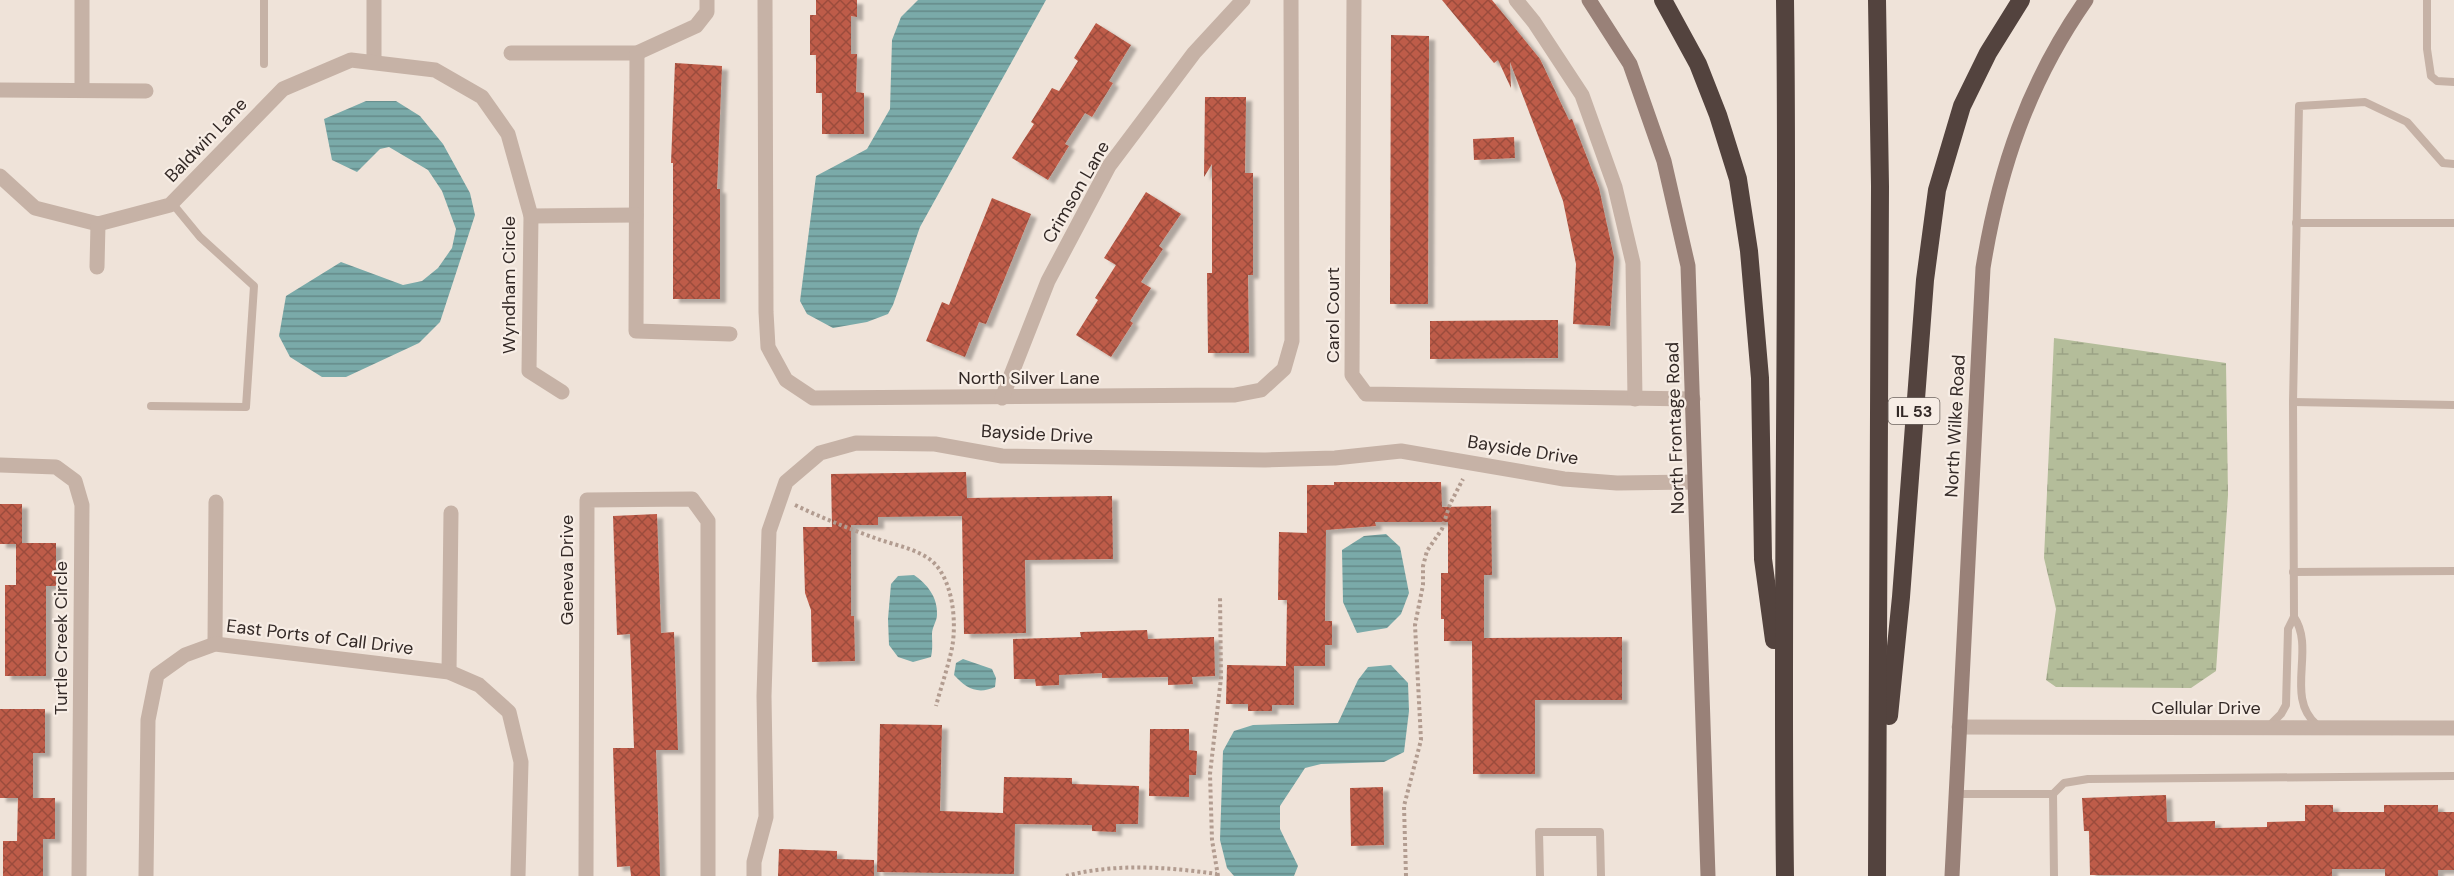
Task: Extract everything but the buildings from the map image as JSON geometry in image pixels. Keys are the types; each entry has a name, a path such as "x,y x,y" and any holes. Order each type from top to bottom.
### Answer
{"highway":[{"path":"1663,0 1698,64 1718,115 1738,178 1749,251 1760,378 1763,559 1782,706"},
{"path":"1785,0 1787,149 1782,706 1785,876"},
{"path":"1877,0 1880,186 1878,822"},
{"name":"IL 53","path":"1877,876 1878,822 1901,597 1925,280 1937,190 1962,106 1988,53 2021,0"}],"street":[{"path":"82,0 82,90"},
{"path":"374,0 374,63"},
{"path":"511,52 637,53 696,26 707,12 706,0"},
{"name":"North Silver Lane","path":"765,0 768,347 786,380 813,398 1235,395 1261,390 1284,369 1292,342 1291,0"},
{"name":"Crimson Lane","path":"1002,398 1048,281 1109,166 1194,52 1243,0"},
{"name":"Carol Court","path":"1354,0 1352,375 1366,394 1694,399"},
{"path":"1516,0 1534,22 1582,95 1615,187 1633,263 1635,399"},
{"name":"North Frontage Road","path":"1589,0 1630,64 1664,160 1688,266 1694,399 1694,482 1699,541 1708,876"},
{"name":"North Wilke Road","path":"1952,876 1978,345 1983,268 1990,221 2026,106 2049,57 2086,0"},
{"path":"637,53 636,331 730,334"},
{"name":"Baldwin Lane","path":"98,224 172,203 283,90 351,60 374,63"},
{"name":"Wyndham Circle","path":"374,63 435,70 482,97 508,134 531,216 529,371 562,392"},
{"path":"0,90 146,91"},
{"path":"0,176 35,208 98,224 98,267"},
{"path":"531,216 636,216"},
{"name":"Bayside Drive","path":"754,876 754,862 766,817 764,696 769,531 786,482 820,453 856,443 935,444 1002,456 1265,460 1335,458 1401,451 1564,479 1617,483 1694,482"},
{"name":"Turtle Creek Circle","path":"0,465 56,467 75,481 82,506 79,876"},
{"name":"Geneva Drive","path":"586,876 587,500 680,499 692,499 708,521 708,876"},
{"path":"215,644 216,502"},
{"path":"449,672 451,513"},
{"name":"East Ports of Call Drive","path":"146,876 148,720 158,675 184,655 215,644 449,672 479,685 509,712 521,762 519,876"},
{"name":"Cellular Drive","path":"1959,727 2454,728"}],"lane":[{"path":"264,0 264,64"},
{"path":"2427,0 2427,49 2431,76 2437,81 2454,82"},
{"path":"2268,727 2281,714 2286,705 2288,629 2294,617 2293,402 2299,106 2365,102 2407,122 2443,163 2454,164"},
{"path":"151,406 246,407 254,286 200,237 172,203"},
{"path":"2296,223 2454,223"},
{"path":"2293,402 2454,405"},
{"path":"2293,572 2454,571"},
{"path":"2294,617 2301,628 2301,703 2311,720 2320,728"},
{"path":"2288,673 2301,673"},
{"path":"1955,794 2053,794 2064,783 2074,779 2454,776"},
{"path":"2053,794 2054,876"},
{"path":"1540,876 1539,832 1600,832 1601,876"}],"path":[{"path":"1407,876 1404,806 1421,740 1415,625 1423,585 1423,566 1427,551 1442,529 1450,504 1472,462"},
{"path":"780,499 829,521 911,549 930,560 938,570 949,589 953,613 952,646 936,706"},
{"path":"1066,876 1115,868 1182,869 1218,875 1212,840 1210,774 1221,678 1220,596"}],"green space":[{"path":"2054,338 2226,363 2228,495 2216,671 2191,688 2056,687 2046,680 2056,609 2044,558"}],"water":[{"path":"918,0 1046,0 920,227 888,314 867,322 833,328 807,314 800,301 816,176 867,149 890,109 892,40 901,17"},
{"path":"366,101 396,101 420,116 443,144 470,193 475,215 440,322 419,343 346,377 322,377 290,357 279,336 286,296 341,262 403,285 422,281 438,268 452,248 456,229 442,191 428,170 389,147 380,149 357,172 332,160 324,119"},
{"path":"1386,534 1400,547 1409,593 1401,614 1387,628 1357,633 1343,602 1342,550 1364,536"},
{"path":"914,575 931,592 936,602 937,615 932,631 931,657 913,662 898,657 889,645 888,619 891,584 898,576"},
{"path":"963,659 992,669 996,678 995,687 977,690 958,680 954,675 956,663"},
{"path":"1391,665 1408,683 1409,711 1404,752 1384,762 1321,764 1305,768 1280,806 1280,829 1298,866 1294,876 1234,876 1227,868 1220,840 1223,751 1234,731 1253,725 1338,723 1358,680 1368,667"}]}
